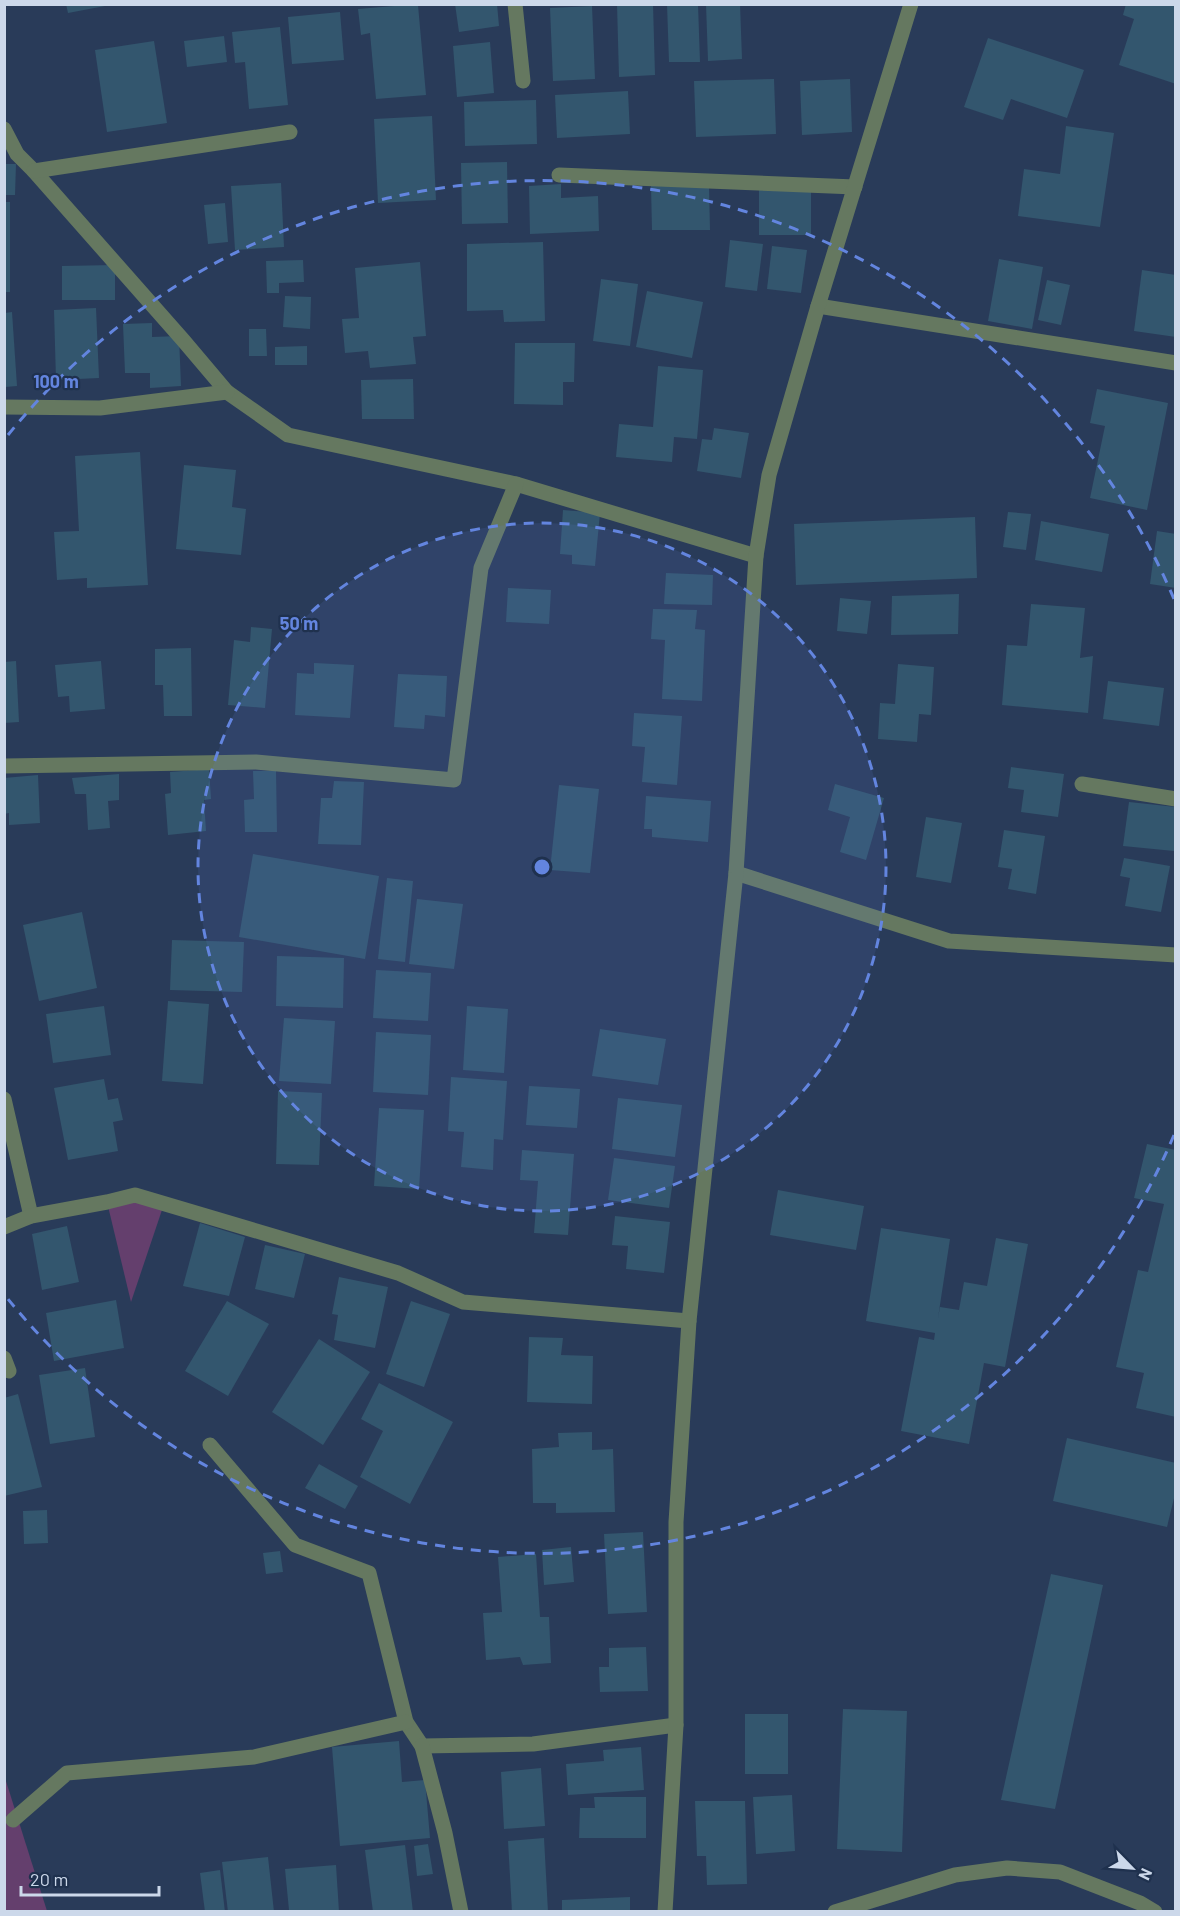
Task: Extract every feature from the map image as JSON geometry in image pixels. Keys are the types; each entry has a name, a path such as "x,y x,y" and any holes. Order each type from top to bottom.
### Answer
{"street":[{"path":"515,4 523,81"},
{"path":"665,1911 676,1725 676,1522 689,1321 736,873 756,556 769,475 818,306 911,4"},
{"path":"4,129 11,154 34,171 227,392 288,435 516,484 756,556"},
{"path":"34,171 290,132"},
{"path":"559,175 855,187"},
{"path":"818,306 1176,363"},
{"path":"4,407 100,408 227,392"},
{"path":"4,766 256,762 454,780 481,568 516,484"},
{"path":"1082,784 1176,799"},
{"path":"736,873 949,941 1176,955"},
{"path":"4,1099 31,1215"},
{"path":"4,1227 31,1215 135,1195 398,1273 463,1302 689,1321"},
{"path":"210,1445 295,1545 369,1573 406,1722 422,1746 445,1833 461,1911"},
{"path":"13,1820 67,1773 254,1757 406,1722"},
{"path":"422,1746 533,1744 676,1725"},
{"path":"835,1911 955,1875 1007,1868 1060,1872 1155,1911"}],"shaded area":[{"path":"107,1202 164,1204 131,1302"},
{"path":"5,1778 47,1911 5,1911"}],"building":[{"path":"66,4 105,4 105,6 68,13"},
{"path":"455,4 497,4 499,26 459,32"},
{"path":"617,4 653,4 655,75 619,77"},
{"path":"667,4 698,4 700,62 669,62"},
{"path":"706,4 740,4 742,59 708,61"},
{"path":"1126,4 1176,4 1176,84 1119,65 1134,19 1123,15"},
{"path":"418,5 426,95 376,99 370,33 361,35 358,9"},
{"path":"592,6 595,79 553,81 550,8"},
{"path":"340,12 344,60 292,64 288,17"},
{"path":"280,27 288,105 249,109 245,62 235,63 232,32"},
{"path":"224,36 227,62 187,67 184,41"},
{"path":"988,38 1084,70 1067,118 1011,99 1003,120 964,107"},
{"path":"154,41 167,123 107,132 95,50"},
{"path":"490,42 494,93 457,97 453,46"},
{"path":"774,79 776,134 696,137 694,81"},
{"path":"850,79 852,132 802,135 800,81"},
{"path":"628,91 630,134 557,138 555,95"},
{"path":"536,100 537,144 465,146 464,102"},
{"path":"432,116 436,200 378,203 374,119"},
{"path":"1066,126 1114,133 1100,227 1018,216 1024,169 1060,174"},
{"path":"507,162 508,223 462,224 461,163"},
{"path":"4,164 16,164 15,195 4,195"},
{"path":"281,183 284,247 235,250 231,186"},
{"path":"561,184 561,198 598,196 599,231 530,234 529,186"},
{"path":"651,186 709,186 710,230 652,230"},
{"path":"759,188 811,188 811,235 759,235"},
{"path":"4,202 10,202 10,292 4,292"},
{"path":"225,203 228,242 208,244 204,205"},
{"path":"730,240 763,244 757,291 725,287"},
{"path":"543,242 545,321 504,322 503,310 467,311 467,244"},
{"path":"772,246 807,250 801,293 767,289"},
{"path":"999,259 1043,267 1032,329 988,321"},
{"path":"303,260 304,282 279,283 279,293 267,293 266,261"},
{"path":"420,262 426,336 413,337 416,364 370,368 368,351 345,353 342,319 359,318 355,268"},
{"path":"115,265 115,300 62,300 62,266"},
{"path":"1142,270 1176,275 1176,337 1134,331"},
{"path":"601,279 638,284 630,346 593,341"},
{"path":"1047,280 1070,285 1061,325 1038,320"},
{"path":"647,291 703,302 692,358 636,347"},
{"path":"285,296 311,297 310,329 283,327"},
{"path":"96,308 99,378 56,380 54,310"},
{"path":"12,312 17,386 5,387 5,313"},
{"path":"152,323 152,337 179,336 181,386 150,388 150,373 125,373 123,324"},
{"path":"249,329 266,329 267,356 249,356"},
{"path":"515,343 575,343 574,382 563,382 563,405 514,404"},
{"path":"307,346 307,365 275,365 275,347"},
{"path":"658,366 703,370 697,439 674,437 672,462 616,457 619,424 653,427"},
{"path":"413,379 414,419 362,419 361,380"},
{"path":"1097,389 1168,403 1147,510 1090,498 1105,426 1090,423"},
{"path":"714,428 749,433 741,478 697,471 702,439 712,440"},
{"path":"140,452 148,585 87,588 87,578 57,580 54,532 79,531 75,456"},
{"path":"184,465 236,470 232,507 246,509 241,555 176,549"},
{"path":"563,510 600,513 595,566 572,564 572,555 560,554"},
{"path":"1008,512 1031,514 1026,550 1003,547"},
{"path":"975,517 977,578 796,585 794,524"},
{"path":"1041,521 1109,534 1102,572 1035,560"},
{"path":"1157,531 1176,534 1176,588 1150,584"},
{"path":"666,573 713,575 712,605 664,604"},
{"path":"508,588 551,590 549,624 506,622"},
{"path":"959,594 958,634 891,635 892,596"},
{"path":"840,598 871,601 867,634 837,631"},
{"path":"1031,604 1085,608 1080,658 1093,656 1088,713 1002,705 1007,645 1027,646"},
{"path":"653,609 697,610 695,629 705,630 702,701 662,699 665,640 651,639"},
{"path":"251,627 272,629 265,708 228,705 234,640 250,642"},
{"path":"191,648 192,716 164,716 163,685 155,685 155,649"},
{"path":"16,661 19,722 4,723 4,662"},
{"path":"101,661 105,709 70,712 69,696 58,697 55,665"},
{"path":"314,663 354,665 350,718 295,715 297,673 314,674"},
{"path":"898,664 934,667 931,715 919,714 917,742 878,739 880,703 895,704"},
{"path":"398,674 447,676 445,717 425,715 424,729 394,727"},
{"path":"1108,681 1164,688 1159,726 1103,719"},
{"path":"634,713 682,716 677,785 642,782 645,747 632,746"},
{"path":"1011,767 1064,774 1058,817 1021,812 1024,790 1008,788"},
{"path":"209,769 211,799 204,800 206,831 168,835 165,794 171,793 170,772"},
{"path":"253,771 276,771 277,832 245,832 244,800 254,799"},
{"path":"119,774 119,800 108,801 110,828 88,830 86,794 75,794 72,778"},
{"path":"38,775 40,823 9,825 9,813 4,814 4,778"},
{"path":"334,781 364,782 361,845 318,844 321,798 332,798"},
{"path":"835,784 884,798 866,860 840,852 850,817 828,810"},
{"path":"559,785 599,789 590,873 550,870"},
{"path":"646,796 711,801 708,842 652,837 652,829 644,829"},
{"path":"1129,802 1176,807 1174,851 1123,846"},
{"path":"926,817 962,823 951,883 916,877"},
{"path":"1004,830 1045,836 1036,894 1008,889 1012,869 998,867"},
{"path":"253,854 379,876 365,959 239,937"},
{"path":"1124,858 1170,866 1161,912 1125,906 1130,878 1120,876"},
{"path":"387,878 413,881 405,962 378,959"},
{"path":"417,899 463,904 454,969 409,964"},
{"path":"82,912 97,988 39,1001 23,925"},
{"path":"172,940 244,942 242,992 170,990"},
{"path":"277,956 344,958 343,1008 276,1006"},
{"path":"376,970 431,973 428,1021 373,1018"},
{"path":"168,1001 209,1004 203,1084 162,1081"},
{"path":"104,1006 111,1055 53,1063 46,1014"},
{"path":"467,1006 508,1009 504,1073 463,1070"},
{"path":"284,1018 335,1021 331,1084 279,1081"},
{"path":"600,1029 666,1039 658,1085 592,1076"},
{"path":"376,1032 431,1035 428,1095 373,1092"},
{"path":"451,1077 507,1081 503,1140 494,1139 493,1170 461,1167 464,1132 448,1131"},
{"path":"104,1079 108,1100 118,1098 123,1120 113,1122 118,1151 68,1160 54,1088"},
{"path":"529,1086 580,1089 577,1128 526,1125"},
{"path":"278,1091 322,1093 319,1165 276,1164"},
{"path":"618,1098 682,1105 675,1157 612,1149"},
{"path":"379,1108 424,1110 419,1189 374,1186"},
{"path":"1147,1144 1176,1150 1176,1417 1136,1408 1144,1373 1116,1367 1138,1270 1148,1272 1164,1204 1134,1198"},
{"path":"522,1150 574,1154 568,1235 534,1233 538,1181 520,1180"},
{"path":"614,1158 675,1166 669,1208 608,1200"},
{"path":"778,1190 864,1206 856,1250 770,1235"},
{"path":"615,1216 670,1222 664,1273 626,1269 628,1246 612,1245"},
{"path":"200,1223 245,1237 229,1296 183,1286"},
{"path":"67,1226 79,1282 42,1290 32,1234"},
{"path":"881,1228 950,1239 938,1318 940,1307 959,1310 964,1282 987,1286 996,1238 1028,1244 1005,1367 984,1363 969,1444 901,1431 919,1337 934,1340 935,1333 866,1321"},
{"path":"265,1245 305,1254 294,1298 255,1289"},
{"path":"339,1277 388,1287 375,1348 334,1340 338,1315 332,1314"},
{"path":"116,1300 124,1348 54,1361 46,1313"},
{"path":"227,1301 269,1324 228,1396 185,1371"},
{"path":"411,1301 450,1314 424,1387 386,1374"},
{"path":"529,1337 563,1338 561,1355 593,1356 592,1404 527,1402"},
{"path":"319,1339 370,1372 323,1445 272,1412"},
{"path":"85,1368 95,1437 50,1444 39,1375"},
{"path":"379,1383 453,1422 410,1504 360,1477 383,1431 361,1419"},
{"path":"18,1394 42,1487 4,1496 4,1398"},
{"path":"592,1432 592,1450 613,1449 615,1512 556,1513 556,1503 533,1503 532,1449 559,1447 558,1433"},
{"path":"1067,1438 1176,1463 1176,1490 1167,1527 1053,1501"},
{"path":"319,1464 358,1486 345,1509 305,1488"},
{"path":"47,1510 48,1543 24,1544 23,1511"},
{"path":"643,1532 647,1612 608,1614 604,1534"},
{"path":"571,1547 574,1582 544,1585 542,1550"},
{"path":"280,1551 283,1572 266,1574 263,1553"},
{"path":"536,1554 540,1617 549,1617 551,1663 523,1665 520,1657 486,1660 483,1613 502,1612 498,1557"},
{"path":"1051,1574 1103,1585 1055,1809 1001,1800"},
{"path":"646,1647 648,1691 600,1692 599,1667 609,1667 609,1648"},
{"path":"843,1709 907,1711 902,1852 837,1849"},
{"path":"745,1714 788,1714 788,1774 745,1774"},
{"path":"399,1741 402,1782 425,1780 430,1838 340,1846 332,1747"},
{"path":"641,1747 644,1790 568,1795 566,1764 604,1761 603,1750"},
{"path":"541,1768 545,1826 504,1829 501,1772"},
{"path":"792,1795 795,1851 756,1854 753,1797"},
{"path":"594,1797 646,1797 646,1838 579,1838 580,1808 595,1808"},
{"path":"695,1801 745,1801 747,1884 707,1885 706,1856 697,1856"},
{"path":"544,1838 548,1912 512,1912 508,1841"},
{"path":"428,1844 433,1874 417,1876 414,1846"},
{"path":"405,1845 413,1912 373,1912 365,1850"},
{"path":"268,1857 274,1912 228,1912 222,1862"},
{"path":"336,1865 339,1912 289,1910 285,1869"},
{"path":"220,1870 225,1912 205,1912 200,1873"},
{"path":"630,1897 630,1912 562,1912 562,1900"}]}
